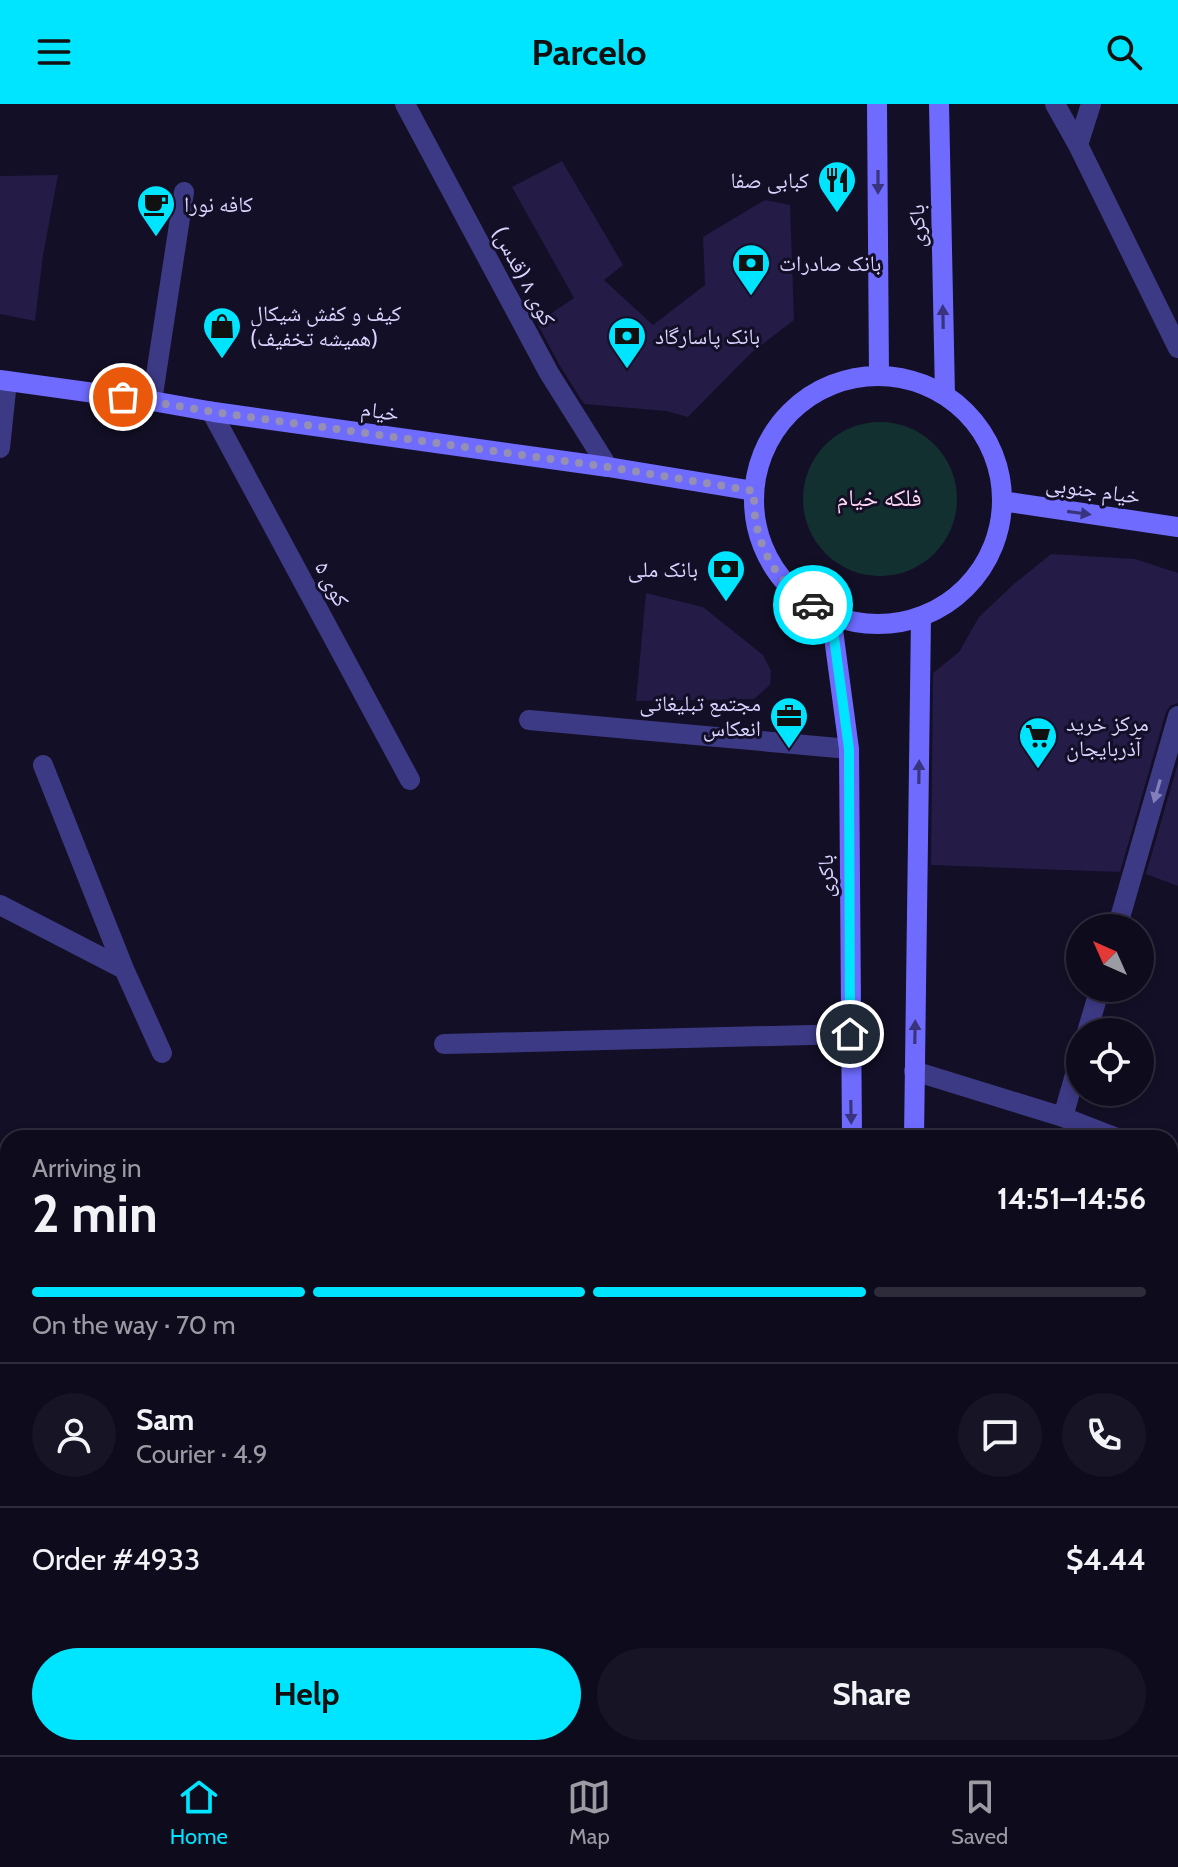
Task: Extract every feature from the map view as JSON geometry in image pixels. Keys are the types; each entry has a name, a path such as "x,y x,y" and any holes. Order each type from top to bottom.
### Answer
{"main road":[{"name":"باکری","path":"877,104 879,376"},
{"name":"باکری","path":"939,104 945,395"},
{"path":"879,376 913,381 945,395 970,416 988,441 999,472 1002,501 999,531 987,559 970,584 947,603 921,617 891,623 860,623 831,615 803,600 781,579 765,552 756,522 754,491 760,461 778,427 806,399 840,382 879,376"},
{"name":"خیام","path":"4,381 608,467 754,491"},
{"name":"خیام جنوبی","path":"1002,501 1178,527"},
{"name":"باکری","path":"831,615 849,749 852,1130"},
{"path":"914,1130 921,617"}],"street":[{"name":"کوی ۸ (قدس)","path":"405,104 549,373 608,467"},
{"path":"1055,104 1178,348"},
{"path":"1078,145 1091,104"},
{"path":"152,401 184,192"},
{"path":"0,448 4,381"},
{"name":"کوی ۵","path":"211,411 410,780"},
{"path":"1121,914 1178,716"},
{"path":"529,720 849,749"},
{"path":"43,765 124,969 162,1053"},
{"path":"0,905 124,969"},
{"path":"444,1044 850,1034"},
{"path":"914,1071 1096,1130"},
{"path":"1063,1117 1066,1106"}],"green space":[{"path":"880,422 909,428 934,445 951,470 957,499 951,528 934,553 909,570 880,576 851,570 826,553 809,528 803,499 809,470 826,445 851,428"}],"building":[{"path":"562,161 623,265 604,280 653,325 705,285 703,237 765,200 790,205 794,320 751,353 688,417 666,411 584,404 537,323 574,298 512,187"},
{"path":"58,175 35,321 0,314 0,176"},
{"name":"مرکز خرید آذربایجان","path":"1051,554 1135,559 1178,573 1178,703 1166,712 1120,872 931,865 933,673 959,652 979,617"},
{"path":"646,593 703,607 763,655 771,671 770,685 754,699 636,701"},
{"path":"1178,763 1178,886 1146,874"}],"way so far":[{"path":"123,397 754,491 756,522 765,552 781,579 803,600 813,605"}],"place":[{"name":"کبابی صفا","path":"837,214"},
{"name":"کافه نورا","path":"156,238"},
{"name":"بانک صادرات","path":"751,297"},
{"name":"کیف و کفش شیکال (همیشه تخفیف)","path":"222,360"},
{"name":"بانک پاسارگاد","path":"627,370"},
{"name":"بانک ملی","path":"726,603"},
{"name":"مجتمع تبلیغاتی انعکاس","path":"789,750"},
{"name":"مرکز خرید آذربایجان","path":"1038,770"}],"district":[{"name":"فلکه خیام","path":"879,497"}],"route":[{"path":"813,605 831,615 849,749 850,1034"}]}
